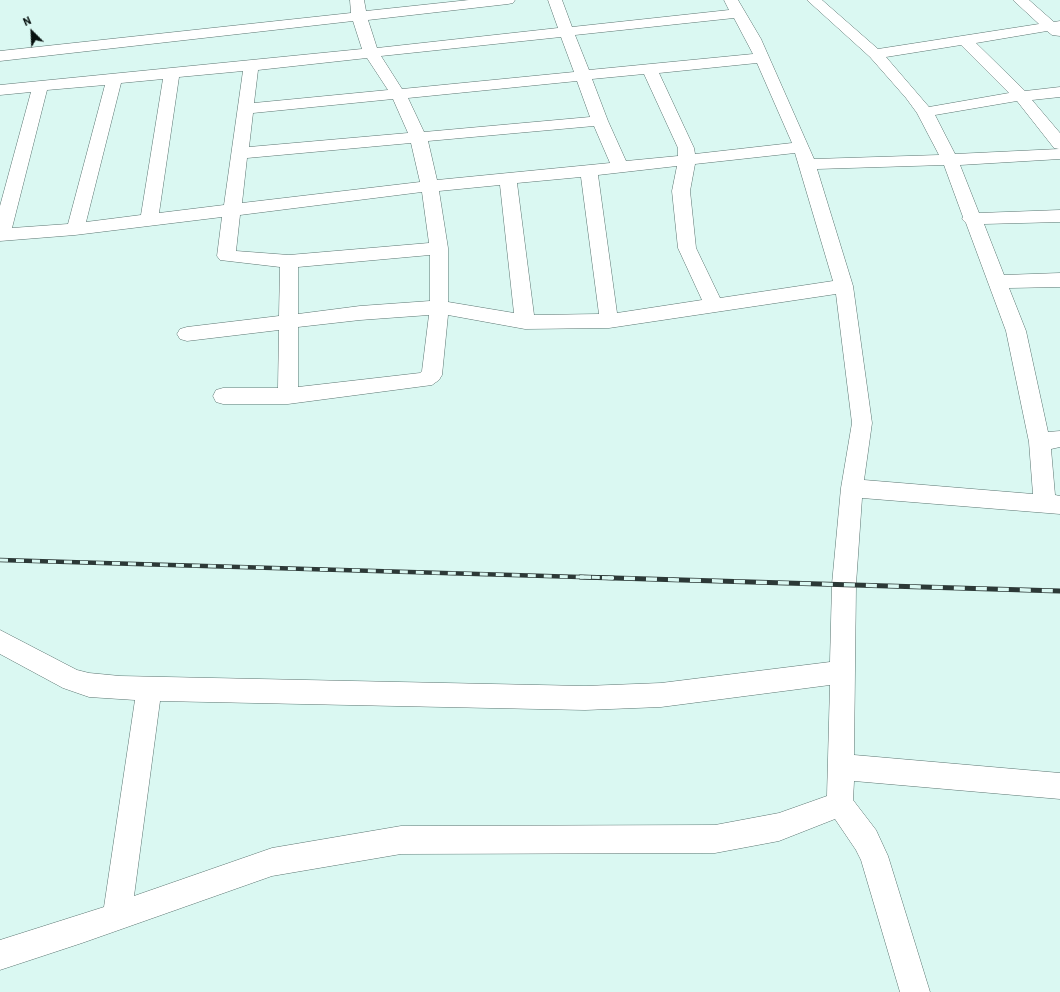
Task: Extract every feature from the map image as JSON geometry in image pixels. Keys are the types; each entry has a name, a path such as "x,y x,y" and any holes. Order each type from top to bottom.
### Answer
{"street":[{"path":"0,56 358,8 508,0"},
{"path":"555,0 600,121 621,168"},
{"path":"814,0 875,54 925,112 950,160 971,219 1016,331 1053,504 852,488"},
{"path":"1020,0 1057,29"},
{"path":"0,90 251,66 567,32 734,7 754,39 806,155 844,286 862,423 852,488 844,584 840,804 866,840 874,856 916,992"},
{"path":"223,396 288,396 430,378 432,375 439,307 439,248 430,186 418,136 398,94 371,53 358,8"},
{"path":"875,54 964,40 1057,29"},
{"path":"964,40 1021,96 1060,144"},
{"path":"245,109 583,74 762,58"},
{"path":"251,66 226,256 289,261 439,248"},
{"path":"649,68 686,148 687,160 681,190 687,248 696,270 716,306"},
{"path":"149,220 172,74"},
{"path":"75,229 114,80"},
{"path":"40,87 0,235 75,229 430,186 621,168 687,160 806,155 950,160 1060,154"},
{"path":"925,112 1021,96 1060,92"},
{"path":"240,153 600,121"},
{"path":"588,171 609,321"},
{"path":"508,179 525,322"},
{"path":"971,219 1060,216"},
{"path":"288,396 289,261"},
{"path":"997,282 1060,280"},
{"path":"187,334 360,313 439,307 525,322 550,323 609,321 844,286"},
{"path":"1040,442 1060,439"},
{"path":"0,641 72,680 89,685 149,689 586,698 661,695 701,691 842,672"},
{"path":"117,917 149,689"},
{"path":"840,767 1058,790"},
{"path":"0,955 117,917 272,862 401,840 715,838 779,827 840,804"}],"railway":[{"path":"0,560 614,578"},
{"path":"580,577 1060,591"}]}
